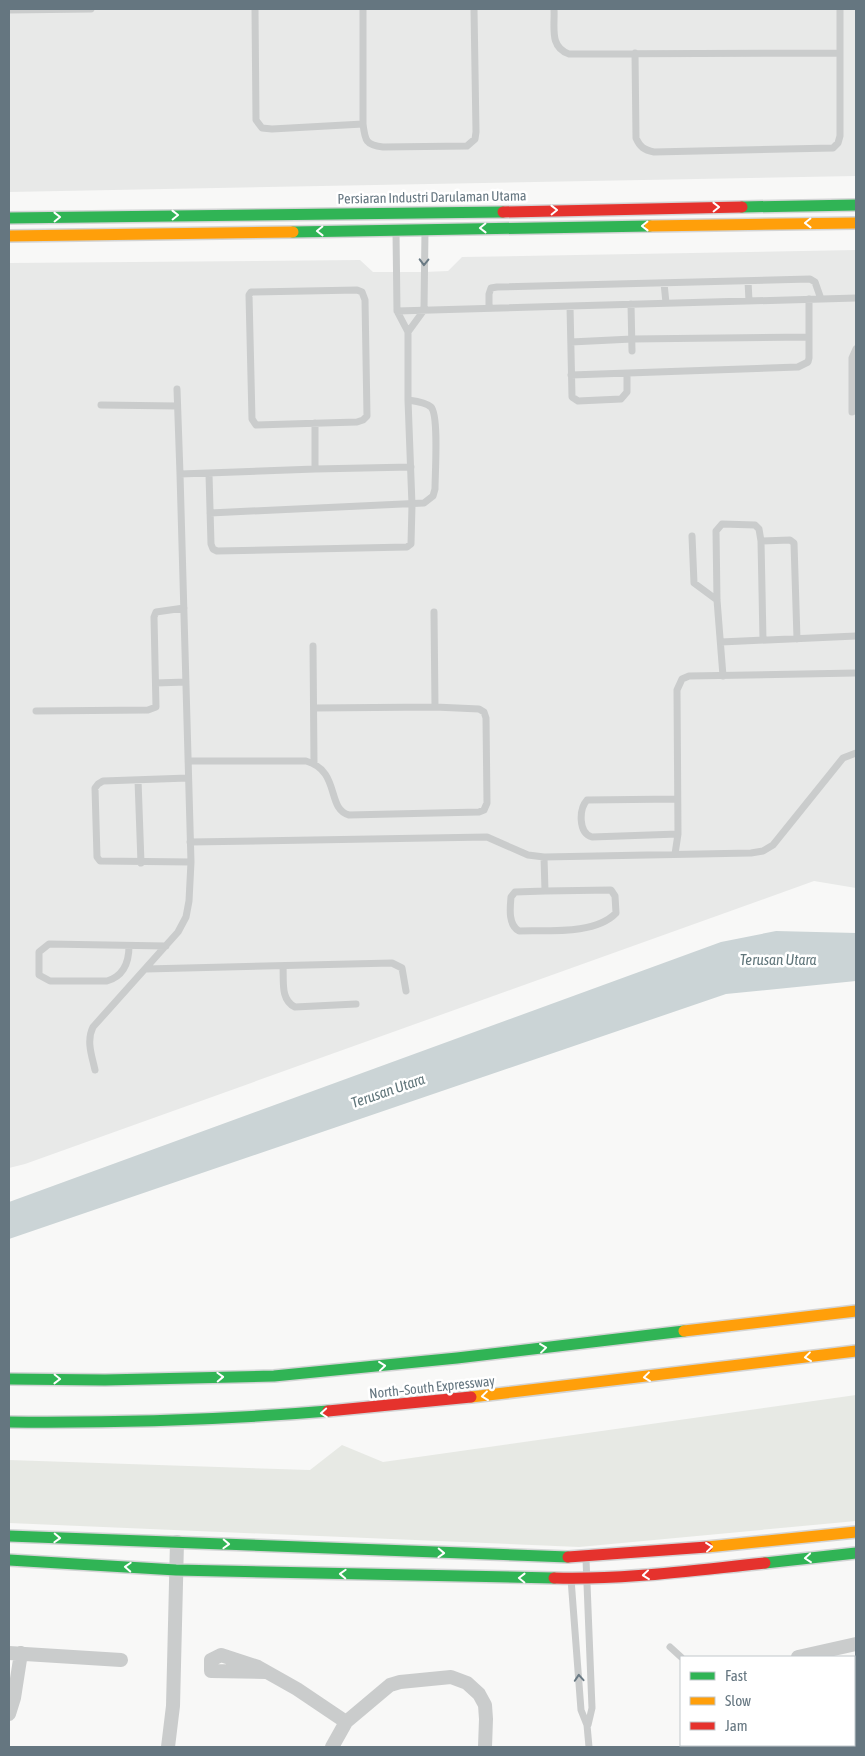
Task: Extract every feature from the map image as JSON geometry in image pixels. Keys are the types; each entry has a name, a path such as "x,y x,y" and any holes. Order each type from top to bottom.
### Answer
{"main road":[{"name":"Persiaran Industri Darulaman Utama","path":"9,218 396,214 856,205"},
{"path":"9,236 856,223"},
{"name":"North–South Expressway","path":"9,1379 105,1380 274,1376 457,1358 856,1311"},
{"name":"North–South Expressway","path":"9,1422 175,1421 348,1411 856,1351"},
{"path":"9,1560 176,1570 571,1568 586,1556 672,1550 856,1532"},
{"path":"9,1536 177,1542 571,1568 586,1580 856,1554"}],"street":[{"path":"168,1747 173,1706 177,1542"},
{"path":"802,1656 856,1644"},
{"path":"9,1714 14,1698 15,1653 121,1660"},
{"path":"266,1672 297,1689 346,1722"},
{"path":"332,1747 346,1722 390,1686 400,1682 451,1677 467,1683 479,1694 485,1705 485,1747"}],"lane":[{"path":"9,10 91,9"},
{"path":"255,9 256,120 262,128 363,124"},
{"path":"363,9 363,124 365,137 374,146 467,146 472,143 476,132 474,9"},
{"path":"554,9 555,43 560,51 569,54 840,53"},
{"path":"635,53 636,138 639,146 645,150 654,152 833,148 838,143 840,136 840,9"},
{"path":"408,332 424,310 424,213"},
{"path":"209,474 211,544 213,550 406,546 411,544 412,505 408,400 408,332 397,311 396,214"},
{"path":"489,308 491,288 497,287 810,279 815,282 821,299"},
{"path":"748,281 749,301"},
{"path":"664,283 666,303"},
{"path":"357,290 362,292 365,300 367,416 357,422 315,423 256,425 252,419 249,295 252,292 357,290"},
{"path":"397,311 856,298"},
{"path":"571,375 798,367 808,362 808,299"},
{"path":"630,304 632,351"},
{"path":"570,306 572,396 578,401 621,399 627,392 627,374"},
{"path":"571,342 632,339 809,338"},
{"path":"852,412 854,400 852,358 856,349"},
{"path":"95,1070 89,1034 93,1027 178,932 186,918 189,901 191,862 177,389"},
{"path":"210,513 424,503 433,496 435,489 436,419 432,408 426,404 408,400"},
{"path":"101,405 178,406"},
{"path":"315,423 315,469"},
{"path":"180,474 411,467"},
{"path":"723,676 717,600 716,531 722,524 755,525 758,529 763,640"},
{"path":"692,536 694,583 717,600"},
{"path":"760,541 790,540 794,543 797,639"},
{"path":"36,711 152,709 156,707 154,618 156,612 160,610 184,608"},
{"path":"434,612 435,708"},
{"path":"721,642 856,636"},
{"path":"313,646 314,763"},
{"path":"676,854 678,834 677,690 682,679 688,676 856,673"},
{"path":"156,683 186,682"},
{"path":"188,761 306,761 314,763 328,777 338,808 342,813 478,812 484,810 488,804 486,718 484,712 479,709 314,708"},
{"path":"190,842 487,837 528,855 544,857 751,853 763,851 773,845 843,758 856,753"},
{"path":"188,778 103,781 98,784 95,788 97,857 105,863 191,862"},
{"path":"138,780 141,863"},
{"path":"677,799 588,800 584,804 582,830 586,835 592,837 678,834"},
{"path":"544,857 546,892"},
{"path":"611,890 615,896 616,913 606,920 579,930 519,931 514,928 512,924 511,897 515,892 546,892 611,890"},
{"path":"129,946 129,960 122,970 112,979 106,981 50,981 39,975 39,952 49,944 166,946"},
{"path":"146,969 392,963 402,968 406,991"},
{"path":"283,966 285,999 288,1004 295,1007 356,1004"},
{"path":"586,1556 592,1708 588,1725 589,1747"},
{"path":"571,1568 581,1710 588,1725"},
{"path":"670,1647 680,1656"}],"shaded area":[{"path":"9,9 856,9 856,176 9,192"},
{"path":"856,250 856,888 814,881 25,1164 9,1168 9,263 360,260 373,272 424,272 448,271 462,257"},
{"path":"856,1395 856,1521 579,1547 9,1523 9,1460 310,1470 342,1445 383,1462"}],"water":[{"name":"Terusan Utara","path":"776,931 856,933 856,981 726,994 9,1239 9,1202 721,942"}],"traffic: fast":[{"path":"742,207 856,205"},
{"path":"9,218 503,212"},
{"path":"293,232 650,226"},
{"path":"9,1379 105,1380 274,1376 457,1358 684,1331"},
{"path":"9,1422 169,1420 328,1411"},
{"path":"9,1536 568,1557"},
{"path":"765,1563 856,1553"},
{"path":"9,1560 176,1570 554,1578"}],"traffic: slow":[{"path":"650,226 856,223"},
{"path":"9,236 293,232"},
{"path":"684,1331 856,1311"},
{"path":"471,1397 856,1351"},
{"path":"707,1547 856,1532"}],"traffic: jam":[{"path":"503,212 742,207"},
{"path":"328,1411 471,1397"},
{"path":"568,1557 707,1547"},
{"path":"554,1578 634,1576 765,1563"}]}
